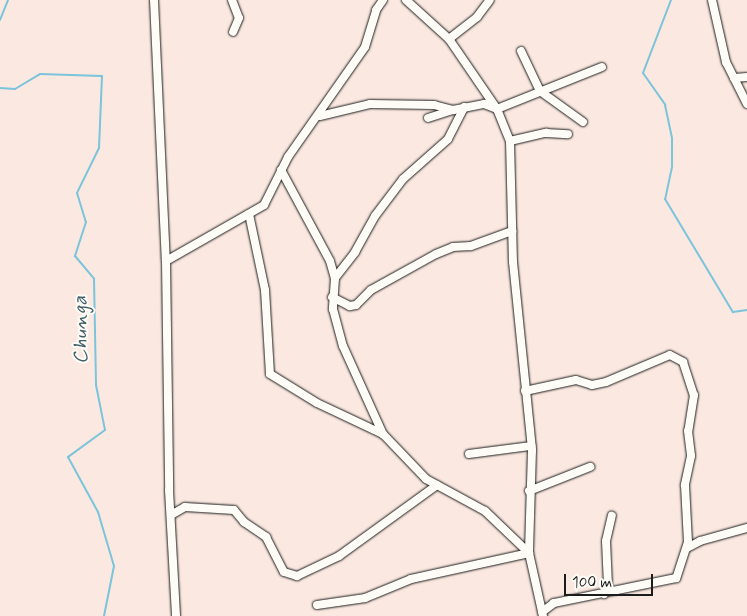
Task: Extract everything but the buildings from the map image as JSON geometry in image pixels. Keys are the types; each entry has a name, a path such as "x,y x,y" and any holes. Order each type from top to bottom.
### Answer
{"street":[{"path":"154,0 166,261 171,515 176,616"},
{"path":"232,0 239,18 233,32"},
{"path":"166,261 264,205 280,170 320,116 336,84 364,48 376,10 383,0"},
{"path":"406,0 449,39 496,109 510,141 512,231 531,446 529,553 542,614"},
{"path":"712,0 726,62 747,104"},
{"path":"449,39 488,1"},
{"path":"521,51 540,91 583,122"},
{"path":"428,118 464,107 484,104 496,109 602,67"},
{"path":"734,78 747,78"},
{"path":"320,116 370,104 434,105 453,110"},
{"path":"464,107 448,139 403,179 375,216 356,252 336,278 332,297 343,346 383,434 426,479 485,511 529,553"},
{"path":"510,141 546,133 568,134"},
{"path":"280,170 336,278"},
{"path":"248,214 266,295 270,374 317,403 383,434"},
{"path":"332,297 350,306 356,305 371,290 436,254 453,247 471,246 512,231"},
{"path":"525,391 576,380 592,385 606,382 670,355 683,362 694,395 688,431 691,456 685,485 687,548 672,581 554,603 542,614"},
{"path":"469,454 531,446"},
{"path":"529,491 590,467"},
{"path":"171,515 185,507 234,510 244,522 266,537 284,572 297,576 339,556 437,484"},
{"path":"604,594 608,585 606,541 612,516"},
{"path":"687,548 700,541 747,528"},
{"path":"317,604 366,598 411,579 529,553"}],"waterway":[{"name":"Chunga","path":"0,20 8,0"},
{"path":"671,0 643,73 665,105 672,138 672,167 665,199 733,312 747,310"},
{"name":"Chunga","path":"0,88 15,89 40,74 102,76 99,148 77,193 86,222 75,256 94,279 96,385 105,430 68,457 98,512 114,566 104,616"}]}
